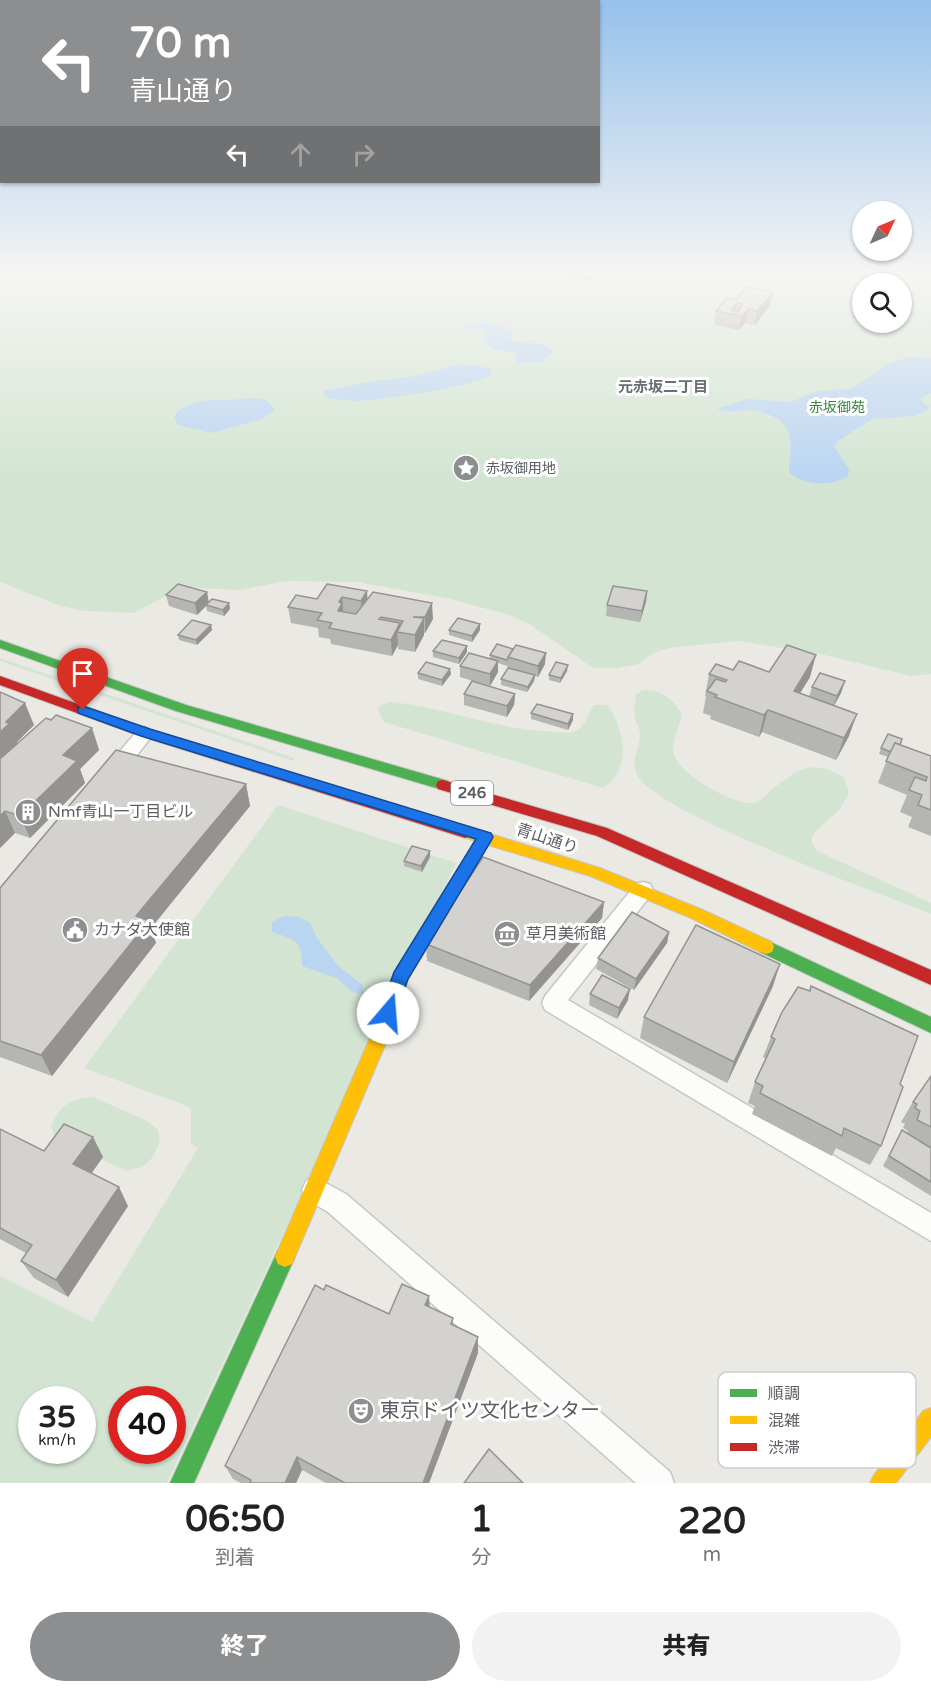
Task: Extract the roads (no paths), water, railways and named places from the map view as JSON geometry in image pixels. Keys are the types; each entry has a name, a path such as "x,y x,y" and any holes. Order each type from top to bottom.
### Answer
{"main road":[{"name":"青山通り","path":"0,644 181,708 602,832 931,978"},
{"name":"青山通り","path":"0,680 146,733 595,872 643,890 931,1025"},
{"path":"182,1483 315,1190 382,1031 400,977 485,837"},
{"path":"882,1483 897,1468"}],"street":[{"path":"104,784 146,733"},
{"path":"643,890 553,1003 931,1228"},
{"path":"315,1190 338,1203 660,1483"}],"water":[{"path":"512,340 541,344 551,349 552,353 541,363 517,363 515,353 495,349 484,342"},
{"path":"908,357 931,359 931,393 921,398 922,402 931,408 914,416 872,419 838,441 834,446 849,469 848,476 841,480 825,483 810,482 795,477 789,472 790,437 784,424 777,419 754,410 729,412 717,409 747,399 791,402 814,392 852,388 890,363"},
{"path":"460,364 490,368 492,374 483,379 449,388 369,400 349,401 325,397 323,391 416,376"},
{"path":"252,398 266,400 275,410 262,419 211,433 178,425 174,416 191,404 210,400"},
{"path":"284,916 299,917 310,923 317,938 338,966 363,985 363,994 352,992 337,978 302,966 299,945 292,939 272,932 272,922"}],"place":[{"name":"赤坂御用地","path":"466,468"},
{"name":"Nmf青山一丁目ビル","path":"28,812"},
{"name":"カナダ大使館","path":"75,930"},
{"name":"草月美術館","path":"507,934"},
{"name":"東京ドイツ文化センター","path":"361,1411"}],"district":[{"name":"元赤坂二丁目","path":"663,387"}],"park label":[{"name":"赤坂御苑","path":"837,407"}]}
